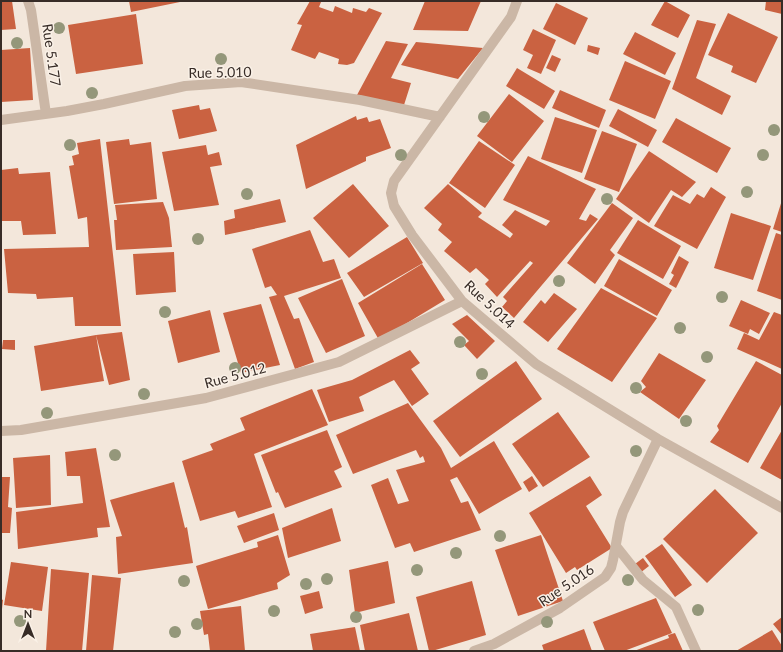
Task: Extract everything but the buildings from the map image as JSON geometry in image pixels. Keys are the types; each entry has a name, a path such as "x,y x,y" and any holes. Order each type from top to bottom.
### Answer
{"street":[{"name":"Rue 5.177","path":"28,1 31,10 46,114"},
{"name":"Rue 5.014","path":"517,1 511,17 394,181 391,193 394,206 412,235 462,301 536,364 658,439 782,508"},
{"name":"Rue 5.010","path":"1,120 104,104 185,86 241,82 360,100 440,116"},
{"name":"Rue 5.012","path":"1,430 21,430 206,398 339,362 462,301"},
{"name":"Rue 5.016","path":"474,651 494,644 560,608 605,577 611,568 623,512 658,439"},
{"path":"616,546 643,580 676,607 696,651"}]}
